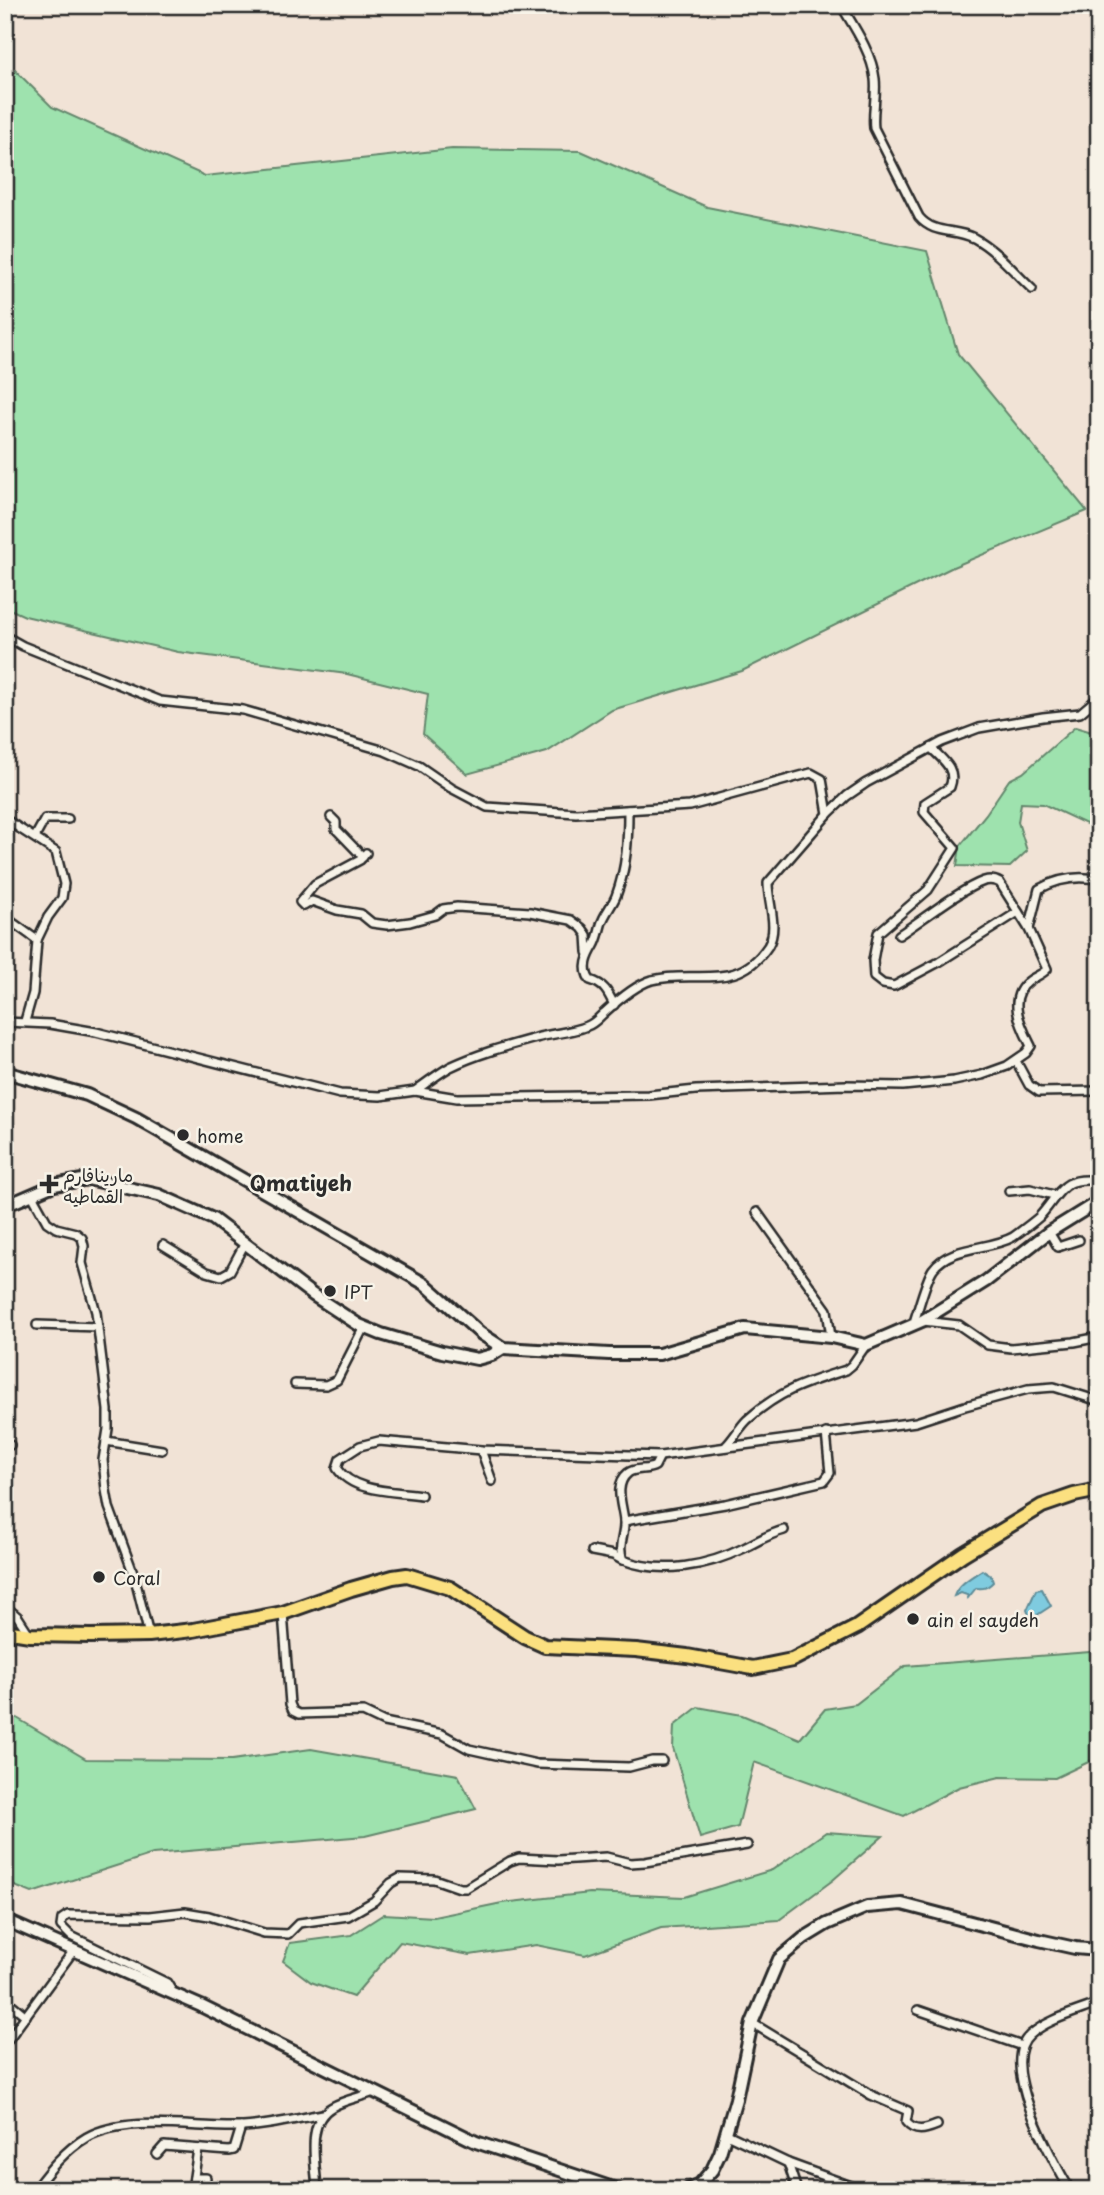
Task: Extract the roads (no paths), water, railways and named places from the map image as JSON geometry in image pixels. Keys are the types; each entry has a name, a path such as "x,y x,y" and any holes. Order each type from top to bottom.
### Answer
{"main road":[{"path":"5,1072 87,1095 136,1118 425,1284 480,1333 503,1348 659,1354 746,1329 831,1337 866,1345 918,1323 986,1281 1049,1232 1099,1202"},
{"path":"5,1206 54,1185 73,1180 115,1183 159,1195 213,1219 313,1296 364,1327 442,1352 477,1359 492,1355 503,1348"},
{"path":"5,1631 30,1635 149,1635 202,1629 283,1613 360,1587 407,1575 450,1588 525,1637 545,1646 636,1650 753,1668 793,1660 858,1627 963,1554 1042,1506 1074,1494 1099,1490"},
{"path":"687,2190 701,2184 712,2170 727,2134 752,2024 779,1959 804,1938 827,1924 867,1907 902,1904 1039,1940 1099,1950"},
{"path":"5,1920 292,2049 485,2146 619,2190"}],"street":[{"path":"841,5 873,67 876,82 872,115 874,128 919,217 927,226 974,238 1032,289"},
{"path":"5,636 23,646 160,701 243,710 385,751 419,766 451,788 487,807 576,813 690,806 811,773 822,779 828,814"},
{"path":"415,1091 449,1068 474,1057 536,1038 585,1027 649,981 717,977 742,971 761,954 772,938 768,884 828,814 854,790 931,748 979,729 1080,713 1099,696"},
{"path":"931,748 952,769 953,776 950,787 925,803 924,812 955,848 928,890 878,933 873,960 874,977 883,984 894,986 939,962 1018,912"},
{"path":"588,953 594,946 601,924 617,894 626,860 628,810"},
{"path":"331,817 336,822 336,829 364,855 315,884 300,902 303,906 312,901 337,910 360,914 372,923 387,925 410,922 435,915 443,909 457,907 530,912 571,920 587,935 587,975 590,980 600,983 614,1005"},
{"path":"5,819 55,852 64,884 62,898 48,917 37,940 33,993 25,1021"},
{"path":"35,837 45,819 68,819"},
{"path":"1029,929 1039,889 1051,883 1084,877 1099,880"},
{"path":"5,1022 25,1021 96,1032 340,1094 380,1096 415,1091 457,1098 649,1094 846,1084 903,1086 954,1082 982,1075 1007,1066 1027,1054 1031,1046 1018,1017 1017,995 1032,978 1047,969 1029,929 1000,883 994,879 985,880 899,935"},
{"path":"5,917 37,940"},
{"path":"1016,1061 1029,1085 1039,1092 1099,1091"},
{"path":"1099,1181 1088,1179 1072,1182 1054,1195 1039,1216 1011,1238 944,1259 932,1270 918,1323 959,1325 988,1345 1011,1348 1099,1337"},
{"path":"1009,1191 1030,1189 1054,1195"},
{"path":"32,1195 47,1222 82,1238 82,1263 98,1326 108,1410 103,1460 109,1507 134,1575 149,1635"},
{"path":"757,1212 827,1310 831,1337"},
{"path":"1049,1232 1058,1247 1079,1240"},
{"path":"163,1245 217,1277 225,1276 230,1271 245,1243"},
{"path":"37,1325 98,1326"},
{"path":"295,1384 326,1385 337,1380 364,1327"},
{"path":"726,1446 745,1422 770,1401 790,1388 846,1370 866,1345"},
{"path":"421,1495 350,1481 343,1477 337,1468 340,1459 360,1446 379,1441 481,1450 660,1456 916,1422 1006,1394 1046,1387 1099,1401"},
{"path":"624,1521 725,1504 824,1481 830,1473 826,1433"},
{"path":"106,1441 162,1450"},
{"path":"481,1450 492,1481"},
{"path":"623,1560 620,1543 624,1521 620,1492 624,1479 628,1473 655,1466 660,1456"},
{"path":"592,1551 648,1566 685,1567 743,1548 767,1535 784,1530"},
{"path":"5,1606 18,1617 30,1635"},
{"path":"283,1613 290,1704 293,1711 299,1714 363,1712 384,1722 442,1734 470,1749 537,1763 629,1767 652,1761 662,1762"},
{"path":"174,1995 167,1983 71,1936 61,1926 62,1919 68,1915 150,1916 185,1912 209,1916 264,1933 288,1934 299,1923 348,1916 373,1901 400,1878 434,1879 466,1888 519,1858 558,1860 606,1857 630,1863 747,1845"},
{"path":"5,2044 74,1950"},
{"path":"5,1999 26,2016"},
{"path":"1070,2190 1026,2103 1021,2065 1022,2046 1028,2036 1040,2028 1099,2003"},
{"path":"918,2010 1022,2046"},
{"path":"752,2024 872,2095 908,2111 906,2122 911,2128 925,2131 937,2124"},
{"path":"34,2190 71,2148 96,2133 157,2124 241,2127 322,2114 333,2106 374,2092"},
{"path":"317,2190 314,2142 322,2114"},
{"path":"157,2154 164,2146 234,2150 241,2127"},
{"path":"727,2134 788,2163 852,2186"},
{"path":"192,2190 198,2149"},
{"path":"788,2163 797,2190"},
{"path":"194,2178 206,2178"}],"water":[{"path":"982,1570 991,1576 991,1584 985,1588 976,1588 968,1598 961,1593 954,1596 962,1584"},
{"path":"1042,1589 1051,1606 1031,1619 1027,1610 1036,1590"}],"place":[{"name":"home","path":"183,1135"},
{"name":"مارينافارم القماطيه","path":"49,1184"},
{"name":"IPT","path":"330,1291"},
{"name":"Coral","path":"99,1577"},
{"name":"ain el saydeh","path":"913,1619"}],"district":[{"name":"Qmatiyeh","path":"301,1182"}]}
